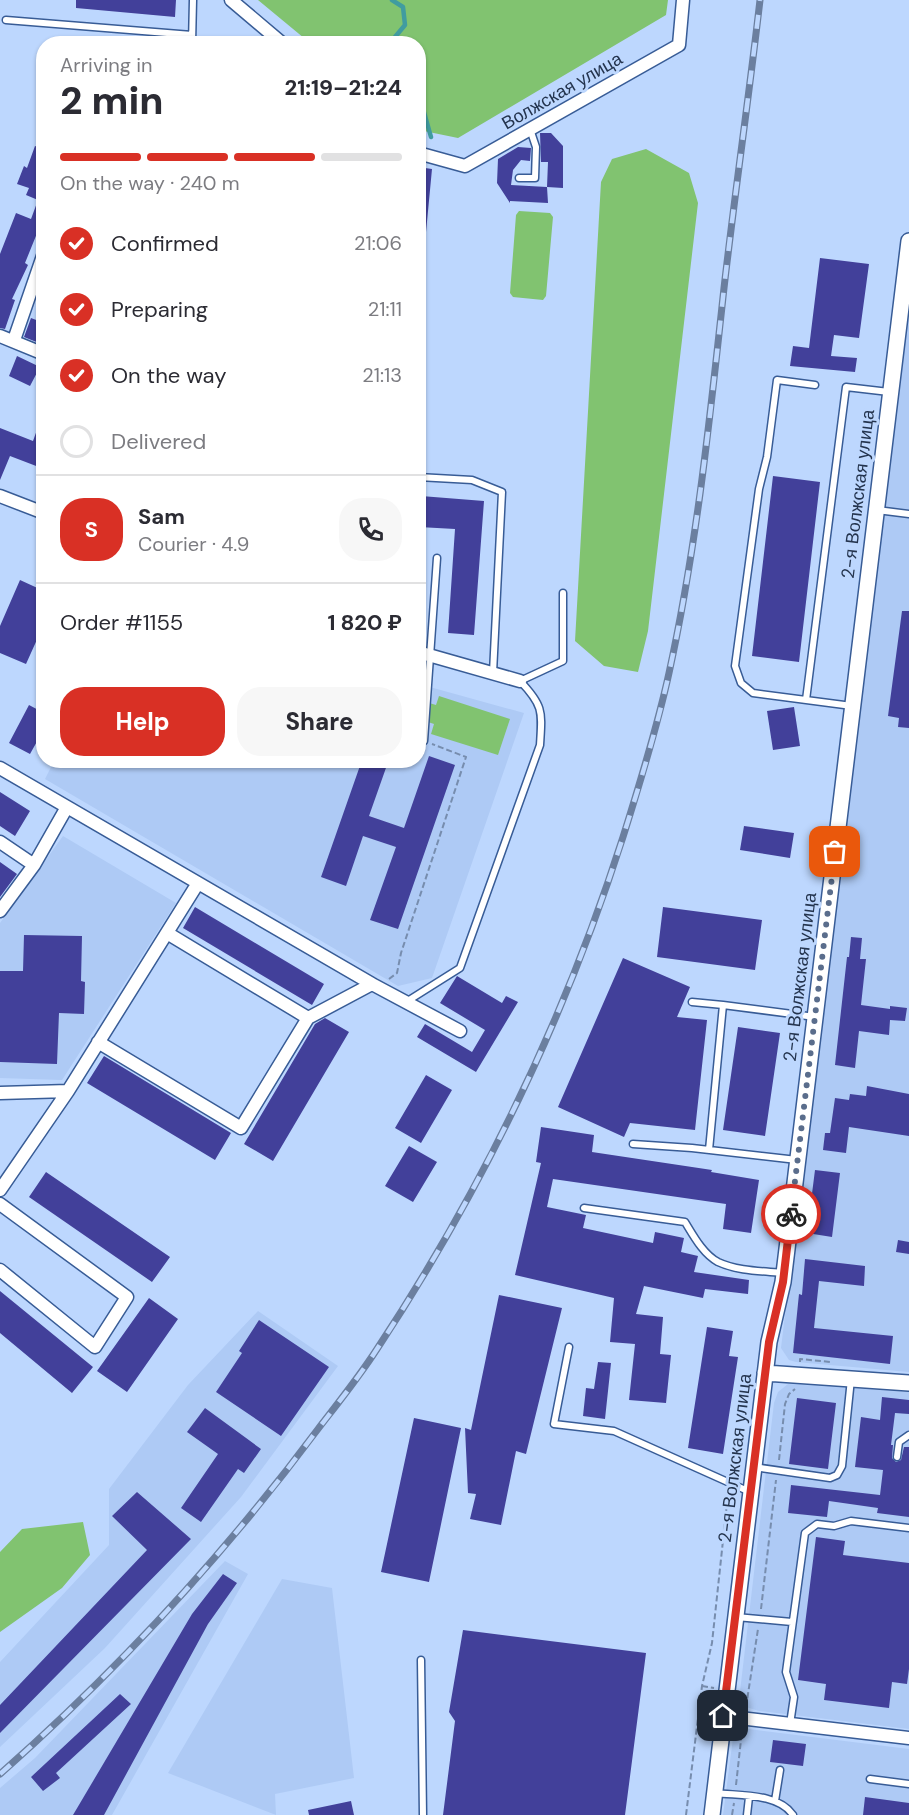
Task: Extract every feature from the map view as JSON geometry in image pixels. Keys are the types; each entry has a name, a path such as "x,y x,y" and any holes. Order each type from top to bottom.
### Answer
{"street":[{"path":"231,0 274,36"},
{"name":"Волжская улица","path":"426,155 465,166 679,45 683,0"},
{"name":"2-я Волжская улица","path":"712,1815 769,1342 784,1273 909,241"},
{"path":"14,340 36,276"},
{"path":"0,336 36,350"},
{"path":"0,496 36,510"},
{"path":"426,655 520,681"},
{"path":"0,768 372,984 460,1031"},
{"path":"0,911 34,865 67,807"},
{"path":"0,842 34,865"},
{"path":"0,1191 68,1091 198,884"},
{"path":"167,933 308,1018"},
{"path":"98,1042 241,1128 308,1018 372,984"},
{"path":"0,1093 68,1091"},
{"path":"0,1204 127,1297 95,1347 0,1270"},
{"path":"765,1373 909,1383"},
{"path":"723,1716 909,1738"}],"lane":[{"path":"6,20 192,35 193,0"},
{"path":"519,178 535,178 536,147 530,129"},
{"path":"814,385 777,380 759,489 735,666 741,683 753,693 852,706"},
{"path":"806,700 846,387 890,392"},
{"path":"426,477 472,480 502,492 493,674"},
{"path":"876,510 909,514"},
{"path":"426,639 437,558"},
{"path":"406,1002 460,968 540,745 542,712 535,696 520,681 563,661 563,593"},
{"path":"692,1002 815,1017"},
{"path":"709,1150 723,1005"},
{"path":"633,1144 797,1160"},
{"path":"584,1208 685,1222 696,1241 717,1261 745,1269 784,1273"},
{"path":"569,1347 554,1424 614,1431 751,1492"},
{"path":"754,1467 830,1478 837,1474 842,1466 851,1379"},
{"path":"897,1457 898,1442 909,1435"},
{"path":"790,1724 794,1697 786,1672 805,1533 816,1524 834,1526 851,1521 909,1528"},
{"path":"736,1617 792,1622"},
{"path":"421,1660 423,1815"},
{"path":"775,1801 780,1770"},
{"path":"870,1779 909,1784"},
{"path":"714,1793 775,1801 789,1809 793,1815"},
{"path":"747,1815 749,1797"}],"path":[{"path":"372,984 387,980 397,973 401,953 466,757 426,742"},
{"path":"746,1707 760,1619 785,1404 789,1394 797,1388"},
{"path":"687,1815 702,1686 712,1643 729,1488"},
{"path":"702,1686 715,1688"},
{"path":"739,1692 749,1694"},
{"path":"732,1815 742,1730"}],"shaded area":[{"path":"909,297 909,1372 796,1362 789,1360 781,1348"},
{"path":"426,686 524,713 432,978 398,986 45,779 50,768 426,768"},
{"path":"63,836 176,903 62,1080 0,1078 0,923"},
{"path":"258,1311 338,1366 241,1497 105,1648 0,1747 0,1662 109,1545 109,1489 188,1385"},
{"path":"788,1384 909,1392 909,1729 759,1711 746,1707 739,1700 774,1403 778,1392"},
{"path":"225,1561 248,1574 112,1815 0,1815 0,1788 35,1758"},
{"path":"282,1579 332,1588 354,1778 275,1794 276,1815 168,1773"},
{"path":"749,1729 909,1749 909,1815 723,1815 733,1738 740,1730"}],"green space":[{"path":"258,0 668,0 666,15 458,138 426,131 426,36 302,36"},
{"path":"646,149 689,173 698,203 648,631 638,672 604,666 575,641 601,182 612,159"},
{"path":"519,211 550,213 553,217 546,296 543,300 513,297 510,293 516,215"},
{"path":"439,696 510,719 498,755 431,734 434,724 426,721 426,702 436,705"},
{"path":"83,1522 90,1555 62,1588 0,1632 0,1552 22,1529"}],"building":[{"path":"76,0 176,0 175,17 76,8"},
{"path":"540,133 551,133 563,146 563,188 547,187 548,162 541,162"},
{"path":"36,146 36,199 26,195 29,188 17,184 24,166 27,168"},
{"path":"518,147 531,148 530,161 521,160 513,170 511,185 547,187 548,203 510,201 510,203 497,183 498,159"},
{"path":"426,168 432,169 426,232"},
{"path":"36,205 36,236 25,263 28,265 12,299 15,300 5,329 0,328 0,254 16,213 31,219"},
{"path":"820,258 869,264 859,338 834,335 831,356 857,358 855,372 790,366 793,346 809,348"},
{"path":"31,318 36,320 36,342 24,337"},
{"path":"17,356 36,365 36,375 30,386 9,376"},
{"path":"0,428 33,441 36,433 36,466 10,456 0,480"},
{"path":"773,476 820,482 799,662 752,656"},
{"path":"426,496 484,501 474,635 448,633 455,529 426,527"},
{"path":"20,580 36,587 36,642 26,664 0,653 0,626"},
{"path":"902,611 909,611 909,728 898,727 899,718 888,716"},
{"path":"29,705 36,709 36,743 30,754 9,743"},
{"path":"794,707 800,746 773,750 767,711"},
{"path":"429,756 455,765 398,929 370,920 396,847 363,836 346,886 321,877 359,768 386,768 369,816 404,828"},
{"path":"0,792 30,811 15,836 0,826"},
{"path":"744,826 794,833 790,858 740,850"},
{"path":"0,862 17,874 0,897"},
{"path":"195,907 324,984 312,1005 183,928"},
{"path":"663,907 762,920 755,970 657,957"},
{"path":"24,935 82,936 81,981 85,982 84,1014 59,1013 57,1064 0,1062 0,971 23,971"},
{"path":"851,937 862,938 860,959 866,959 861,1005 890,1009 890,1006 907,1008 905,1021 890,1020 889,1035 859,1031 855,1068 835,1065"},
{"path":"623,958 690,987 677,1017 707,1020 695,1130 630,1123 624,1137 558,1107"},
{"path":"457,976 502,1003 506,996 518,1002 476,1072 417,1037 425,1024 472,1052 485,1030 440,1003"},
{"path":"325,1018 349,1032 273,1161 244,1144 315,1024"},
{"path":"738,1027 780,1033 765,1136 723,1130"},
{"path":"104,1056 231,1133 215,1160 87,1083"},
{"path":"426,1075 452,1090 421,1143 395,1128"},
{"path":"867,1086 909,1094 909,1136 849,1127 846,1153 823,1150 825,1133 830,1133 835,1098 849,1100 850,1094 866,1096"},
{"path":"541,1127 594,1135 592,1152 712,1170 711,1172 759,1180 751,1233 723,1229 726,1204 553,1179 547,1207 586,1215 583,1228 653,1243 655,1232 684,1238 681,1252 698,1256 694,1272 749,1280 748,1294 705,1289 703,1298 644,1286 636,1314 663,1317 660,1354 671,1355 666,1403 629,1400 635,1344 610,1342 614,1298 515,1275 541,1163 536,1162"},
{"path":"409,1146 437,1162 413,1202 385,1186"},
{"path":"815,1170 840,1173 832,1237 807,1233"},
{"path":"46,1172 170,1257 152,1282 29,1197"},
{"path":"898,1240 909,1242 909,1254 896,1252"},
{"path":"805,1259 865,1266 864,1286 819,1281 814,1328 893,1336 890,1364 793,1353"},
{"path":"0,1291 93,1367 72,1393 0,1333"},
{"path":"499,1295 562,1308 526,1454 516,1451 501,1525 470,1519 476,1494 468,1493 465,1428 471,1430"},
{"path":"149,1298 178,1319 127,1392 97,1371"},
{"path":"259,1320 329,1367 281,1436 216,1392 242,1353 239,1351"},
{"path":"707,1327 733,1331 729,1356 738,1357 723,1454 688,1448"},
{"path":"598,1362 611,1363 605,1419 583,1416 586,1388 594,1389"},
{"path":"882,1397 909,1400 909,1414 895,1413 891,1445 893,1445 892,1458 896,1462 901,1460 904,1447 909,1447 909,1517 877,1513 878,1508 829,1501 827,1517 788,1513 791,1485 880,1495 883,1470 855,1467 861,1417 880,1420"},
{"path":"797,1398 836,1403 828,1469 789,1464"},
{"path":"205,1408 261,1449 244,1473 238,1469 201,1522 181,1508 218,1454 187,1432"},
{"path":"414,1418 461,1428 429,1582 381,1572"},
{"path":"137,1492 191,1539 0,1733 0,1705 147,1550 112,1516"},
{"path":"816,1537 845,1541 843,1555 909,1563 907,1684 892,1682 889,1708 824,1700 826,1684 798,1680"},
{"path":"223,1574 237,1583 208,1624 104,1815 73,1815 192,1614"},
{"path":"463,1630 646,1653 625,1815 443,1815 455,1721 449,1712"},
{"path":"120,1694 131,1704 56,1773 60,1778 43,1791 31,1777"},
{"path":"773,1740 806,1744 803,1766 770,1762"},
{"path":"865,1797 909,1803 909,1815 863,1815"},
{"path":"351,1801 354,1815 309,1815 308,1810"}],"waterway":[{"path":"392,0 403,7 405,25 396,36"},
{"path":"426,119 431,137"}],"railway":[{"path":"0,1774 86,1694 168,1610 282,1476 356,1380 452,1227 486,1165 547,1037 575,971 623,837 654,735 679,625 702,481 760,0"}],"way so far":[{"path":"791,1214 835,852"}],"route":[{"path":"723,1716 769,1342 783,1282 791,1214"}]}
